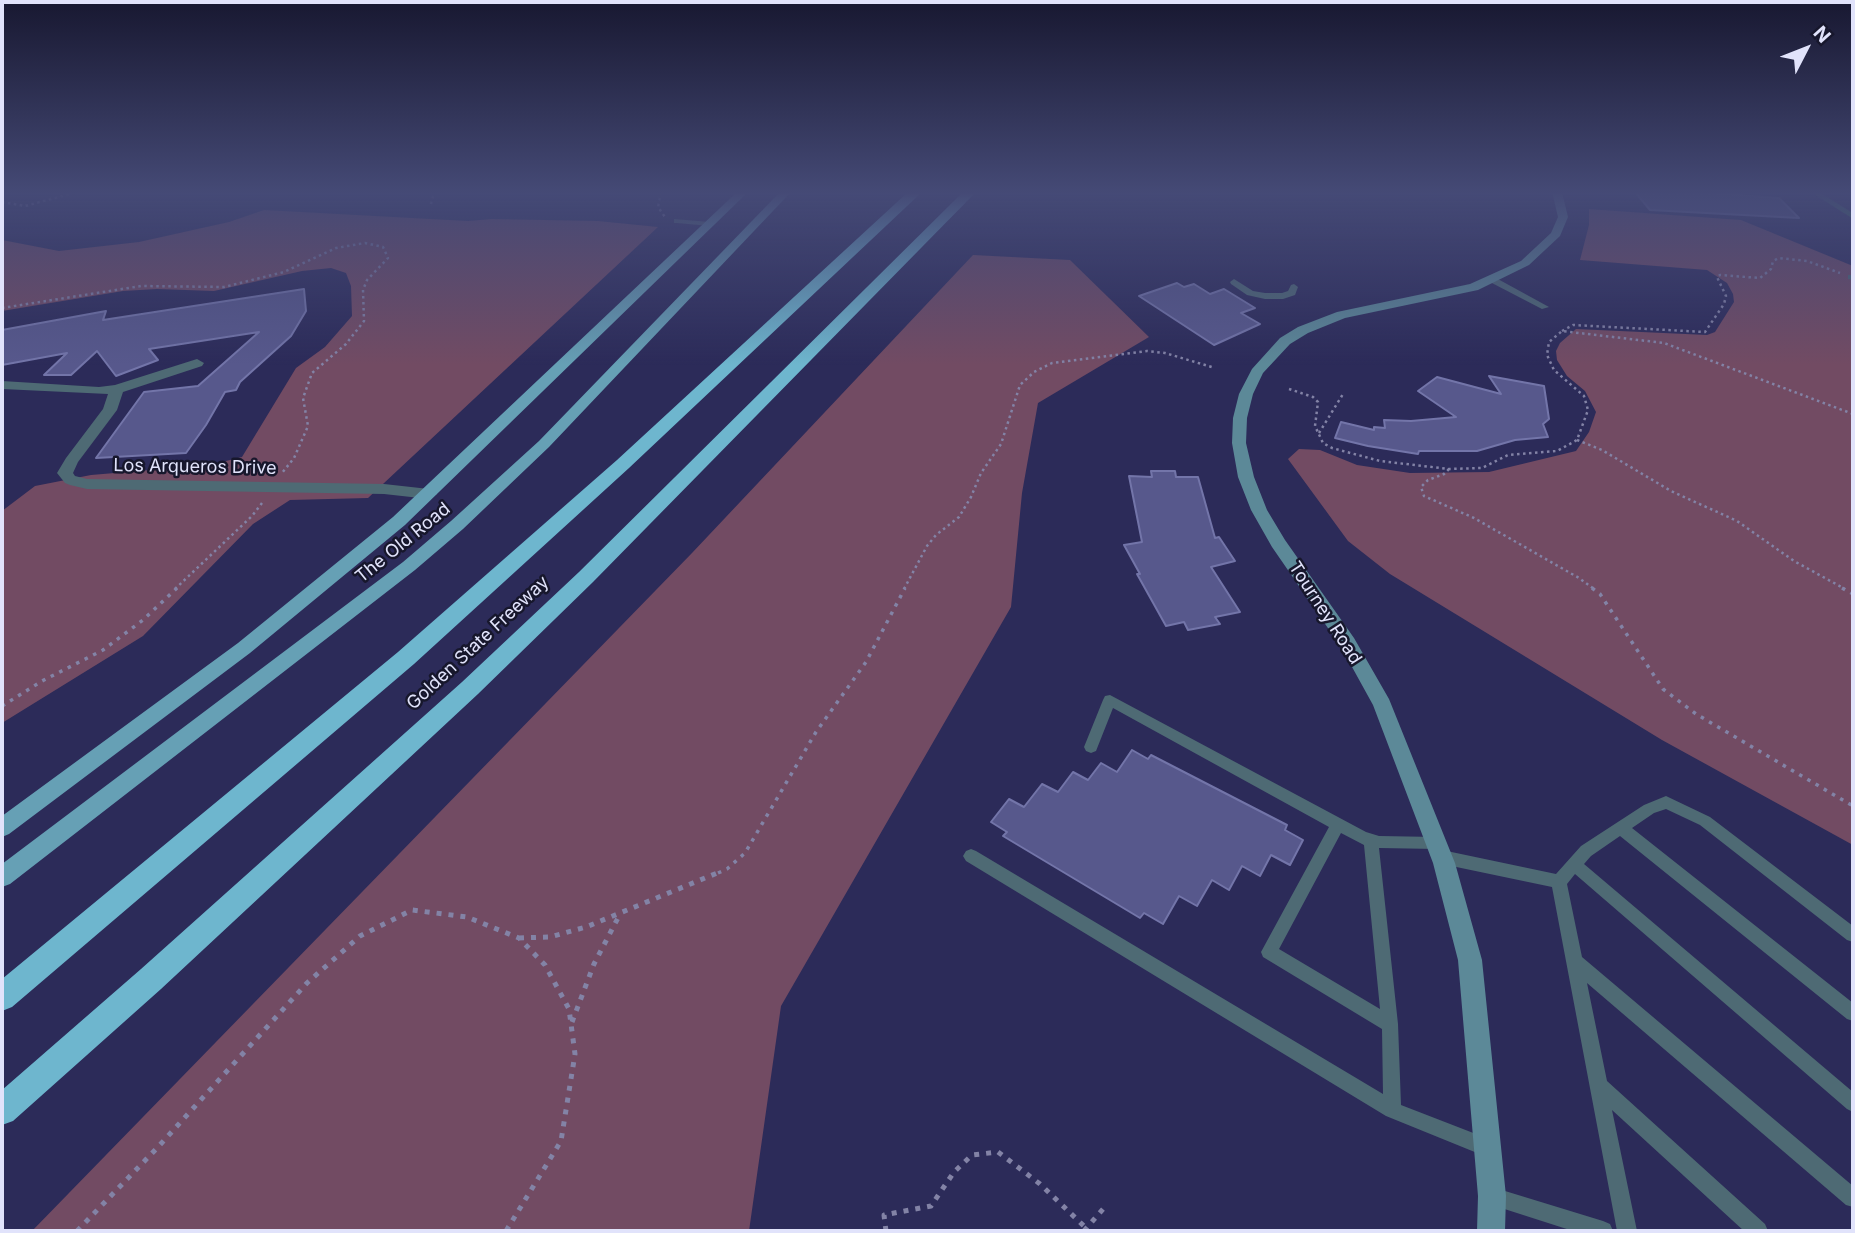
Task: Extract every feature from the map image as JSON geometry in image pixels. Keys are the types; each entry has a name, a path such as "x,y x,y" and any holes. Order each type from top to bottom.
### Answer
{"highway":[{"name":"Golden State Freeway","path":"2,996 261,781 436,631 634,454 854,250"},
{"name":"Golden State Freeway","path":"2,1110 223,914 470,688 586,577 913,250"}],"main road":[{"name":"The Old Road","path":"2,828 244,648 429,494 683,250"},
{"name":"The Old Road","path":"2,877 409,566 544,444 731,250"}],"street":[{"name":"Tourney Road","path":"1491,1231 1492,1196 1470,960 1439,850 1382,704 1348,643 1278,543 1259,510 1246,477 1239,443 1240,418 1246,394 1257,372 1285,341 1303,330 1342,315 1451,294 1493,280 1525,263 1542,250"},
{"path":"2,385 80,391 117,389 197,363"},
{"name":"Los Arqueros Drive","path":"117,389 110,410 71,461 65,473 70,480 87,484 384,489 429,494"}],"lane":[{"path":"1493,280 1545,307"},
{"path":"1234,282 1250,293 1265,296 1292,293 1294,286"},
{"path":"1091,747 1111,701 1371,840 1439,850 1559,883"},
{"path":"1559,883 1586,851 1649,809 1666,802 1704,821 1853,935"},
{"path":"1338,824 1269,952 1390,1024"},
{"path":"1622,828 1853,1013"},
{"path":"1371,840 1390,1024 1392,1110"},
{"path":"971,856 1392,1110 1487,1148"},
{"path":"1574,865 1853,1103"},
{"path":"1559,883 1627,1231"},
{"path":"1575,962 1853,1198"},
{"path":"1599,1086 1758,1231"},
{"path":"1492,1196 1604,1231"}],"path":[{"path":"2,308 141,286 234,285 284,272 332,250"},
{"path":"2,706 42,681 103,650 143,620 252,516 303,441 309,417 303,398 312,373 346,344 364,321 363,290 367,280 388,258 385,250"},
{"path":"1289,389 1313,397 1318,402 1315,426 1323,443 1347,454 1380,461 1449,469 1482,468 1508,455 1557,451 1577,440 1588,410 1584,396 1554,370 1547,355 1549,342 1565,327 1705,332 1724,304 1726,296 1717,277 1760,278 1771,269 1773,261 1779,258 1814,263 1852,278"},
{"path":"1562,331 1639,339 1675,346 1726,368 1813,397 1853,414"},
{"path":"78,1231 307,983 360,936 412,910 467,917 519,938 550,937 621,913 727,869 745,853 817,732 866,662 927,546 936,535 959,517 981,473 1001,444 1020,385 1034,372 1052,363 1147,351 1165,353 1215,369"},
{"path":"1319,433 1343,394"},
{"path":"1577,440 1602,450 1671,491 1737,521 1794,561 1853,594"},
{"path":"1449,469 1421,487 1424,496 1474,518 1579,578 1600,594 1663,689 1696,714 1853,806"},
{"path":"571,1024 594,964 621,913"},
{"path":"506,1231 561,1141 575,1054 569,1009 545,965 519,938"},
{"path":"886,1231 884,1214 931,1206 954,1172 972,1155 998,1152 1040,1184 1085,1230 1103,1209"}],"shaded area":[{"path":"2,250 634,250 368,498 290,500 253,524 143,636 2,723 2,511 35,486 91,475 210,465 242,457 296,368 325,347 352,316 351,286 346,273 331,268 302,271 214,291 123,291 2,311"},
{"path":"1583,250 1813,250 1853,266 1853,845 1662,740 1390,574 1348,541 1288,459 1299,449 1320,450 1357,465 1410,473 1489,472 1576,451 1589,432 1596,412 1585,391 1567,376 1557,360 1556,351 1560,343 1576,329 1707,335 1715,332 1734,302 1727,283 1707,270 1580,260"},
{"path":"973,255 1070,260 1149,337 1038,403 1022,493 1011,607 781,1006 749,1231 32,1231 692,553"}],"building":[{"path":"1177,283 1184,287 1194,284 1210,294 1224,289 1255,308 1241,313 1260,324 1214,345 1139,296"},
{"path":"304,289 306,311 291,336 240,382 236,390 225,392 186,453 96,458 144,392 198,386 259,332 149,349 158,360 116,376 97,351 71,375 44,375 67,353 2,365 2,330 106,311 103,320"},
{"path":"1489,376 1544,386 1549,419 1543,424 1548,437 1515,440 1477,451 1419,451 1418,454 1335,438 1341,422 1374,430 1374,427 1385,428 1384,420 1411,421 1456,417 1418,391 1437,377 1501,394"},
{"path":"1151,471 1175,471 1176,477 1198,477 1215,538 1219,537 1235,561 1211,567 1240,612 1215,617 1220,624 1188,630 1184,622 1166,626 1137,574 1140,574 1124,545 1142,542 1129,476 1152,477"},
{"path":"1132,750 1148,759 1151,755 1287,825 1285,830 1303,840 1290,865 1271,855 1260,876 1242,866 1229,890 1212,880 1197,906 1179,896 1163,924 1144,913 1140,918 1003,836 1007,832 991,822 1009,799 1024,807 1042,784 1058,792 1073,772 1088,780 1101,763 1117,772"}]}
